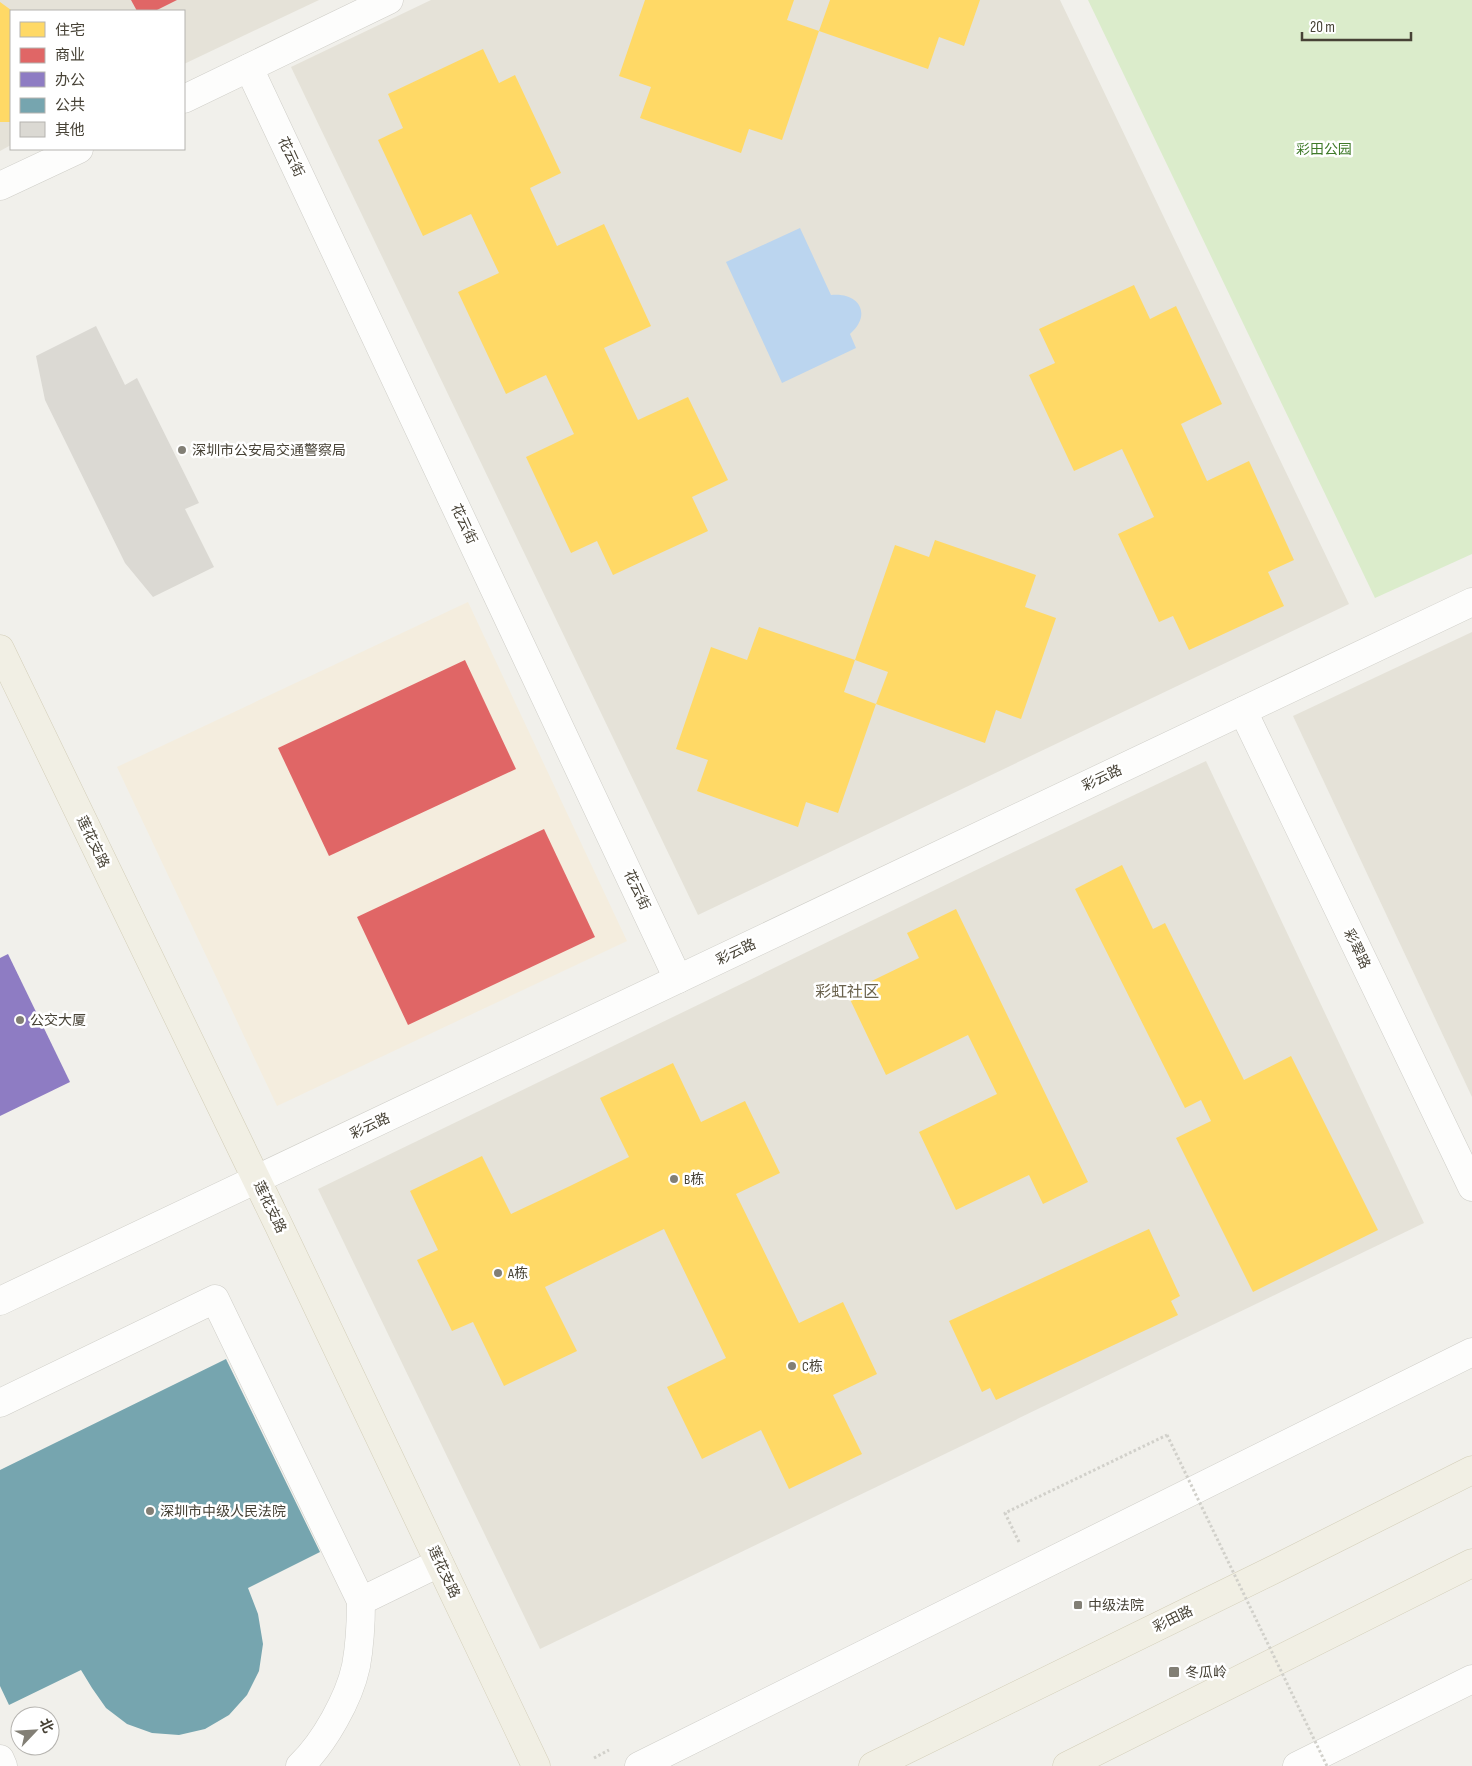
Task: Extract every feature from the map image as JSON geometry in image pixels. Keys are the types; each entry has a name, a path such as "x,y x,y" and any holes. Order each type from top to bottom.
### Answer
{"main road":[{"name":"莲花支路","path":"0,649 256,1179 536,1766"},
{"name":"彩田路","path":"873,1766 1472,1470"},
{"path":"1067,1766 1472,1562"}],"street":[{"path":"185,99 389,0"},
{"name":"花云街","path":"249,68 678,979"},
{"path":"0,186 77,150"},
{"name":"彩云路","path":"0,1302 1472,602"},
{"name":"彩翠路","path":"1242,711 1472,1187"},
{"path":"0,1403 215,1299 361,1601 361,1634 356,1667 343,1702 314,1750 300,1766"},
{"path":"640,1766 1472,1352"},
{"path":"361,1601 439,1563"},
{"path":"1297,1766 1472,1679"},
{"path":"0,1759 3,1766"}],"path":[{"path":"1020,1544 1005,1513 1167,1435 1327,1766"}],"shaded area":[{"path":"0,0 319,0 185,64 185,10 10,10 10,146 0,151"},
{"path":"431,0 1060,0 1349,604 698,915 291,67"},
{"path":"468,602 627,941 277,1106 117,767"},
{"path":"1472,632 1472,1097 1293,716"},
{"path":"1206,761 1424,1223 540,1649 318,1189 999,859"}],"green space":[{"name":"彩田公园","path":"1088,0 1472,0 1472,554 1375,598"}],"water":[{"path":"800,228 831,295 841,295 856,301 860,306 861,313 857,327 850,334 856,348 782,383 726,262"}],"building: 住宅":[{"path":"645,0 794,0 787,20 819,31 782,140 749,129 741,153 640,118 651,87 619,76"},
{"path":"830,0 980,0 964,46 939,37 928,69 819,31"},
{"path":"0,2 11,10 10,122 0,122"},
{"path":"483,49 499,83 515,75 561,173 530,188 557,246 604,224 651,326 604,348 638,420 688,397 728,480 692,497 708,531 613,575 597,541 571,553 526,457 574,434 546,375 506,394 458,292 499,273 471,214 423,236 378,140 403,128 388,94"},
{"path":"1134,285 1150,319 1176,306 1222,404 1181,424 1207,481 1249,461 1294,560 1268,572 1284,606 1189,650 1173,616 1159,622 1118,534 1154,517 1122,449 1074,471 1029,375 1055,363 1039,329"},
{"path":"935,540 1036,575 1025,607 1056,618 1021,719 996,710 985,743 876,704 888,672 855,660 895,545 929,557"},
{"path":"759,627 855,660 844,692 876,704 838,813 806,802 798,827 697,791 708,760 676,749 711,647 747,660"},
{"path":"1122,865 1153,929 1165,923 1244,1080 1291,1056 1378,1230 1253,1292 1176,1138 1211,1121 1201,1100 1185,1108 1075,889"},
{"path":"956,909 1088,1182 1043,1204 1029,1175 956,1210 919,1132 997,1094 968,1035 886,1075 847,993 919,958 907,933"},
{"path":"673,1063 701,1122 745,1101 780,1173 736,1194 799,1323 843,1302 877,1374 833,1395 862,1454 789,1489 761,1430 702,1459 667,1387 726,1358 664,1229 545,1287 577,1351 504,1386 473,1322 452,1331 417,1260 438,1250 410,1191 482,1156 511,1214 570,1186 629,1157 600,1098"},
{"path":"1149,1229 1180,1296 1171,1301 1178,1315 996,1400 990,1388 982,1392 949,1321"}],"building: 商业":[{"path":"131,0 177,0 157,10 136,10"},
{"path":"465,660 516,769 329,856 278,748"},
{"path":"544,829 595,937 408,1025 357,917"}],"building: 办公":[{"name":"公交大厦","path":"8,954 70,1082 0,1116 0,958"}],"building: 公共":[{"name":"深圳市中级人民法院","path":"226,1359 320,1552 248,1588 258,1614 263,1644 259,1671 247,1695 229,1715 205,1729 179,1735 152,1733 127,1724 106,1708 81,1670 9,1705 0,1686 0,1470"}],"building: 其他":[{"path":"96,326 125,385 137,378 199,503 185,509 214,567 153,597 125,563 45,400 36,356"}],"place":[{"name":"深圳市公安局交通警察局","path":"182,450"},
{"name":"公交大厦","path":"20,1020"},
{"name":"B栋","path":"674,1179"},
{"name":"A栋","path":"498,1273"},
{"name":"C栋","path":"792,1366"},
{"name":"深圳市中级人民法院","path":"150,1511"},
{"name":"中级法院","path":"1078,1605"},
{"name":"冬瓜岭","path":"1174,1672"}],"district":[{"name":"彩虹社区","path":"847,992"}]}
